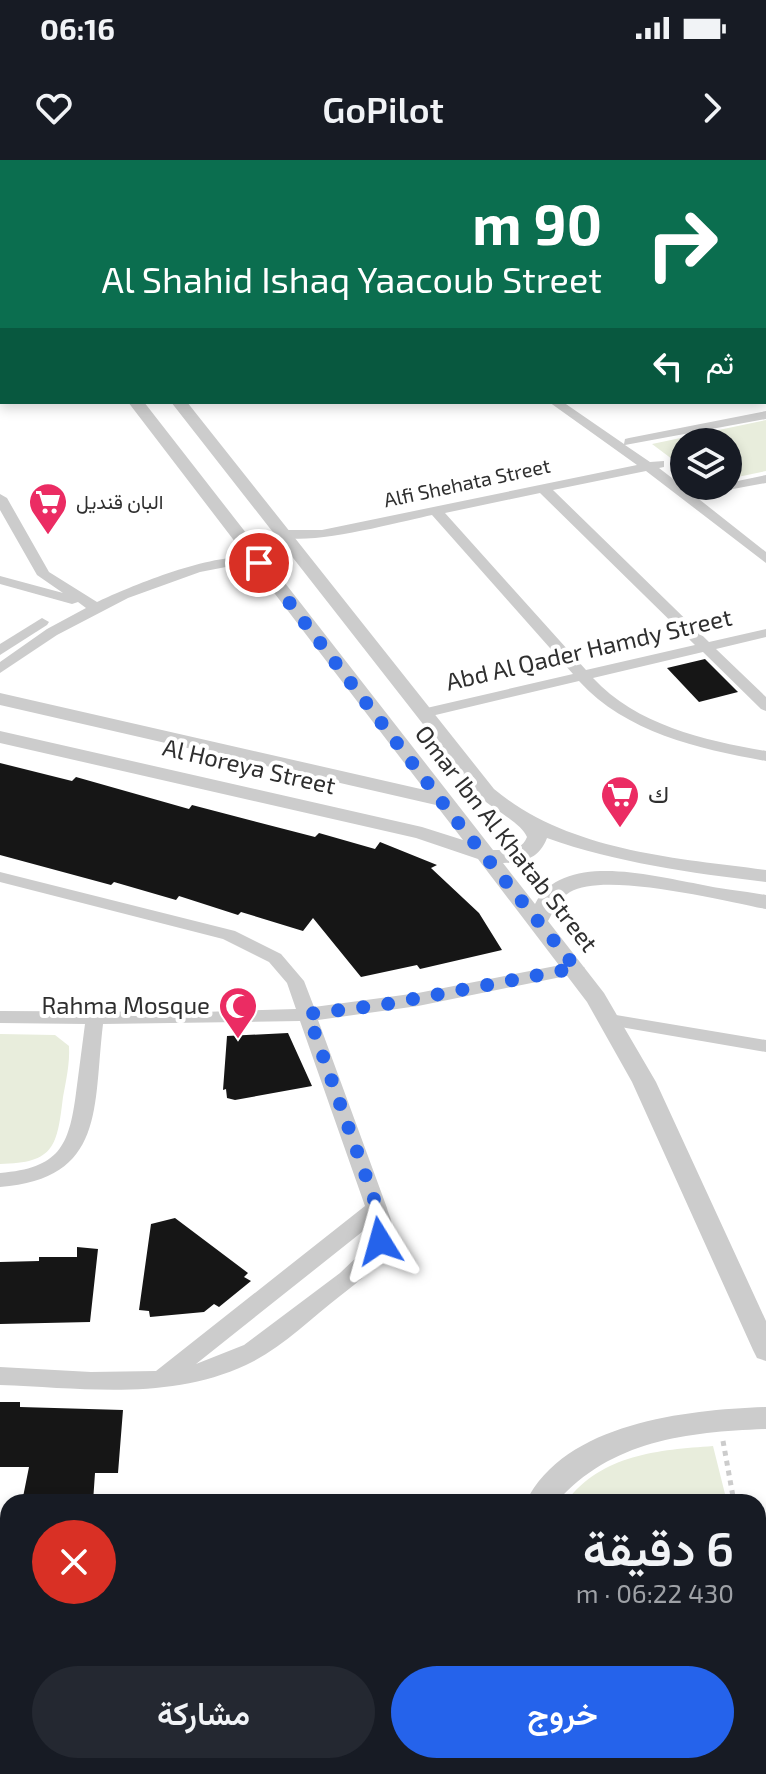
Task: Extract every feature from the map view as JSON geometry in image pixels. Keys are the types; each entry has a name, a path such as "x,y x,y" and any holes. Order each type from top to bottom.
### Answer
{"street":[{"name":"Omar Ibn Al Khatab Street","path":"138,404 441,800 576,968 610,1020 647,1090 766,1350"},
{"name":"Omar Ibn Al Khatab Street","path":"181,404 492,799 513,816 532,825"},
{"path":"558,404 670,475"},
{"path":"576,404 629,442 766,555"},
{"path":"629,442 766,415"},
{"name":"Alfi Shehata Street","path":"283,534 322,534 439,514 659,469"},
{"path":"742,482 766,479"},
{"path":"547,492 766,706"},
{"path":"0,498 44,575 89,604"},
{"path":"706,500 766,555"},
{"path":"439,514 583,677 614,705 658,728 712,746 766,756"},
{"name":"Alfi Shehata Street","path":"300,556 324,543 439,514"},
{"path":"0,651 32,628 137,579 229,554 246,545"},
{"path":"0,669 89,604 210,567 238,562 259,563"},
{"path":"16,584 44,575"},
{"path":"0,580 89,604"},
{"name":"Abd Al Qader Hamdy Street","path":"423,713 766,633"},
{"name":"Al Horeya Street","path":"0,699 441,800"},
{"name":"Al Horeya Street","path":"0,737 422,833 484,855"},
{"path":"484,855 511,858 527,853 536,843 532,825 607,848 766,876"},
{"path":"538,921 548,899 572,883 586,864 607,848"},
{"path":"0,877 246,941 287,969 308,1014 382,1224 380,1241 366,1264 254,1350 209,1370 160,1380 0,1376"},
{"path":"572,883 599,877 626,878 766,902"},
{"path":"0,1017 308,1014 382,1005 576,968"},
{"path":"0,1180 28,1177 48,1169 65,1157 76,1142 81,1127 95,1017"},
{"path":"610,1020 766,1046"},
{"path":"160,1380 377,1208"},
{"path":"548,1494 578,1463 614,1443 678,1426 766,1418"}],"path":[{"path":"719,1420 733,1494"}],"green space":[{"path":"766,420 766,471 742,476 742,428 728,428"},
{"path":"670,440 670,458 652,444"},
{"path":"0,1034 55,1035 69,1046 68,1072 55,1139 43,1155 18,1163 0,1164"},
{"path":"713,1446 725,1494 573,1494 614,1464 672,1450"}],"building":[{"path":"705,659 738,692 699,702 667,668"},
{"path":"0,763 72,781 76,777 189,809 192,805 315,837 319,833 375,849 380,842 437,865 431,868 479,913 502,950 420,969 417,965 361,977 313,918 303,931 179,896 176,900 0,855"},
{"path":"288,1033 312,1086 235,1100 227,1098 226,1089 223,1090 227,1036"},
{"path":"175,1218 248,1273 244,1277 251,1281 219,1307 214,1304 204,1312 150,1317 149,1311 139,1310 151,1224"},
{"path":"77,1247 98,1249 90,1322 0,1324 0,1262 39,1261 39,1257 77,1257"},
{"path":"0,1402 20,1402 20,1407 123,1410 118,1473 95,1473 94,1494 24,1494 29,1467 0,1467"}],"place":[{"name":"البان قنديل","path":"48,536"},
{"name":"ك","path":"620,829"},
{"name":"Rahma Mosque","path":"238,1040"}],"route":[{"path":"259,563 455,819 576,968 353,1010 308,1014 380,1216 380,1241"}]}
